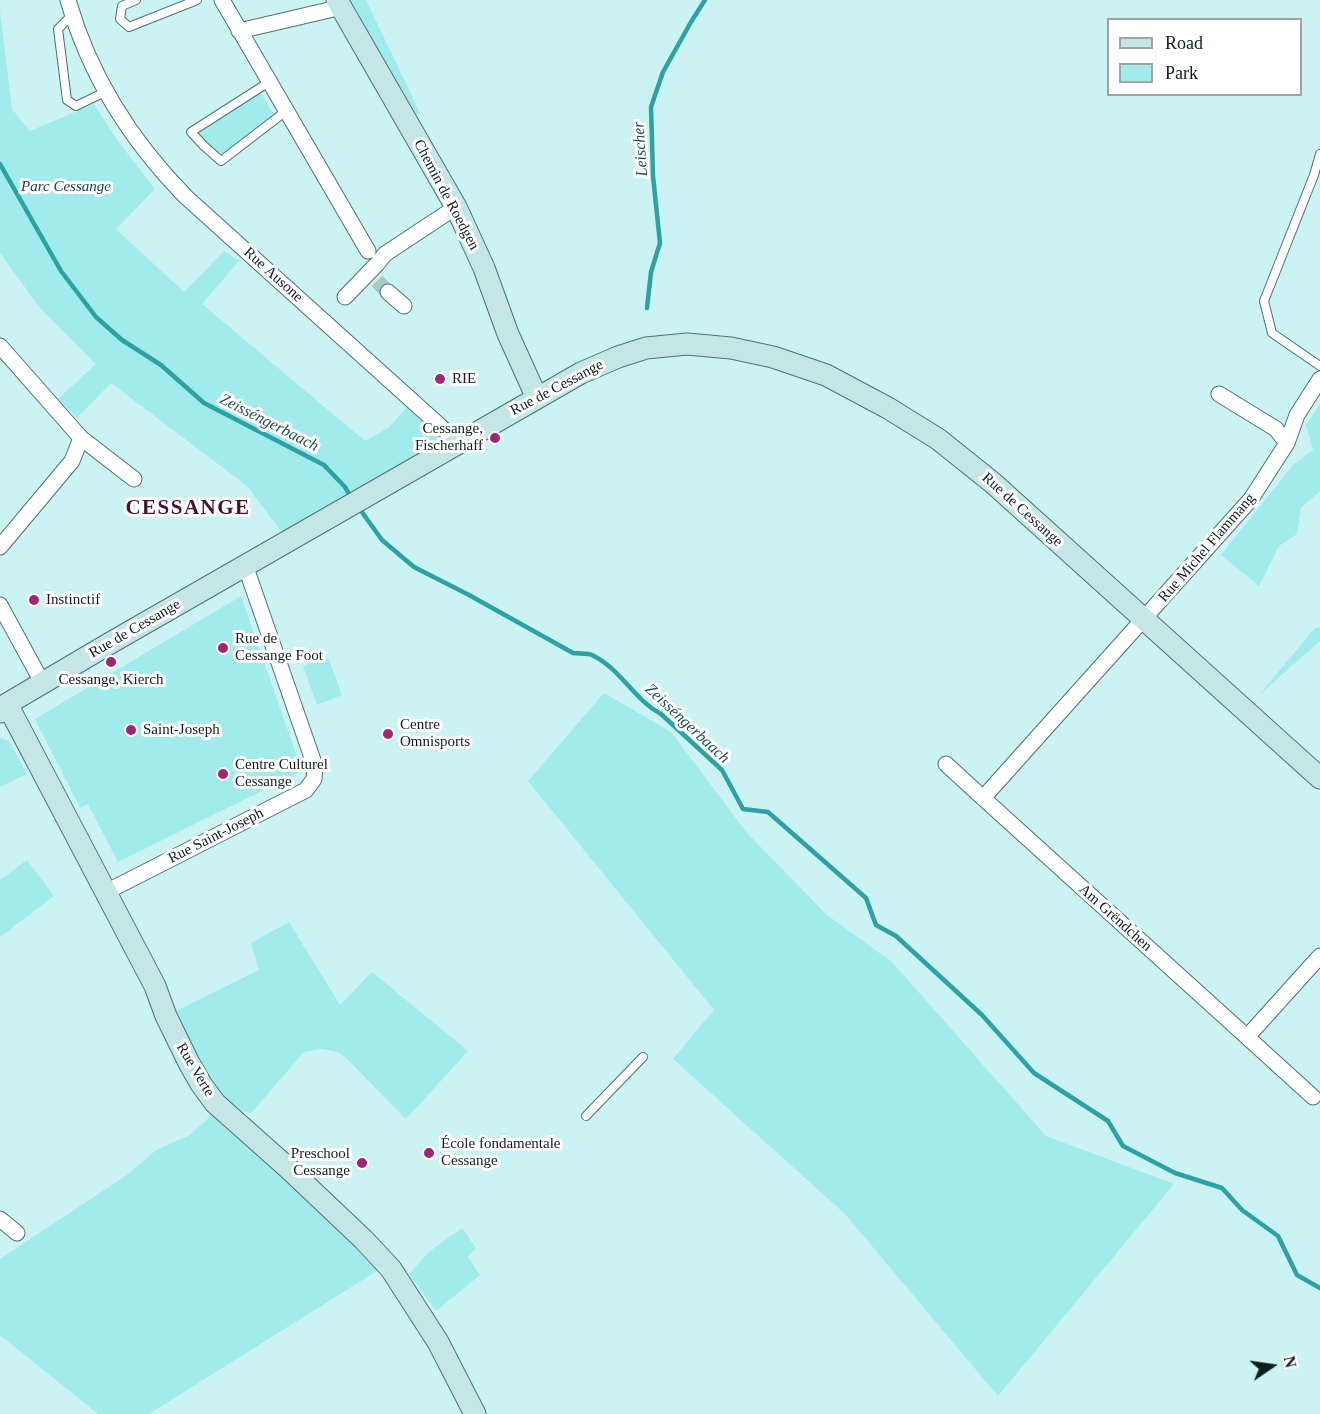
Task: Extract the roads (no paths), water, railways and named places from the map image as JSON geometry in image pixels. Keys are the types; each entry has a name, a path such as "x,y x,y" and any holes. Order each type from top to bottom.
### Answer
{"main road":[{"name":"Chemin de Roedgen","path":"339,4 456,207 484,268 508,334 537,399"},
{"name":"Rue de Cessange","path":"2,707 581,373 646,348 687,344 731,348 773,357 826,375 888,408 938,439 1001,490 1320,778"},
{"name":"Rue Verte","path":"2,707 106,892 155,986 165,1016 201,1084 215,1103 288,1168 364,1240 391,1269 438,1342 475,1414"}],"street":[{"path":"222,0 368,251"},
{"path":"239,31 339,4"},
{"name":"Rue Ausone","path":"70,8 105,92 124,123 153,162 186,197 459,443"},
{"path":"378,282 384,254 456,207"},
{"path":"345,297 378,282"},
{"path":"378,282 404,306"},
{"path":"0,346 81,438 134,479"},
{"name":"Rue Michel Flammang","path":"1143,620 1251,499 1287,443 1297,415 1320,379"},
{"path":"1219,393 1276,429 1287,443"},
{"path":"0,547 72,461 81,438"},
{"name":"Rue Saint-Joseph","path":"106,892 306,790 314,778 315,766 245,565"},
{"path":"0,605 42,682"},
{"path":"983,798 1143,620"},
{"name":"Am Grëndchen","path":"946,764 1313,1097"},
{"path":"1247,1037 1320,956"},
{"path":"0,1219 17,1233"}],"lane":[{"path":"136,0 122,6 120,19 129,27 197,0"},
{"name":"Rue Ausone","path":"70,8 58,29 66,100 76,106 105,92"},
{"path":"269,82 191,132 221,161 286,111"},
{"path":"1320,154 1314,175 1264,301 1272,333 1320,366"},
{"path":"586,1116 643,1057"}],"waterway":[{"name":"Leischer","path":"647,308 651,272 660,243 653,176 651,107 663,72 705,0"},
{"name":"Zeisséngerbaach","path":"0,164 61,271 96,317 122,340 161,365 204,403 324,465 345,487 352,499"},
{"name":"Zeisséngerbaach","path":"359,508 382,540 414,567 573,653 592,655 611,668 643,701 661,714 722,770 743,809 768,812 866,898 876,925 896,936 982,1015 1034,1073 1108,1121 1123,1146 1175,1173 1222,1188 1242,1210 1278,1236 1297,1275 1320,1288"}],"tunnel":[{"path":"377,281 388,292"}],"place":[{"name":"RIE","path":"440,379"},
{"name":"Cessange, Fischerhaff","path":"495,438"},
{"name":"Instinctif","path":"34,600"},
{"name":"Rue de Cessange Foot","path":"223,648"},
{"name":"Cessange, Kierch","path":"111,662"},
{"name":"Saint-Joseph","path":"131,730"},
{"name":"Centre Omnisports","path":"388,734"},
{"name":"Centre Culturel Cessange","path":"223,774"},
{"name":"École fondamentale Cessange","path":"429,1153"},
{"name":"Preschool Cessange","path":"362,1163"}],"district":[{"name":"CESSANGE","path":"188,509"}],"park label":[{"name":"Parc Cessange","path":"66,187"}]}
